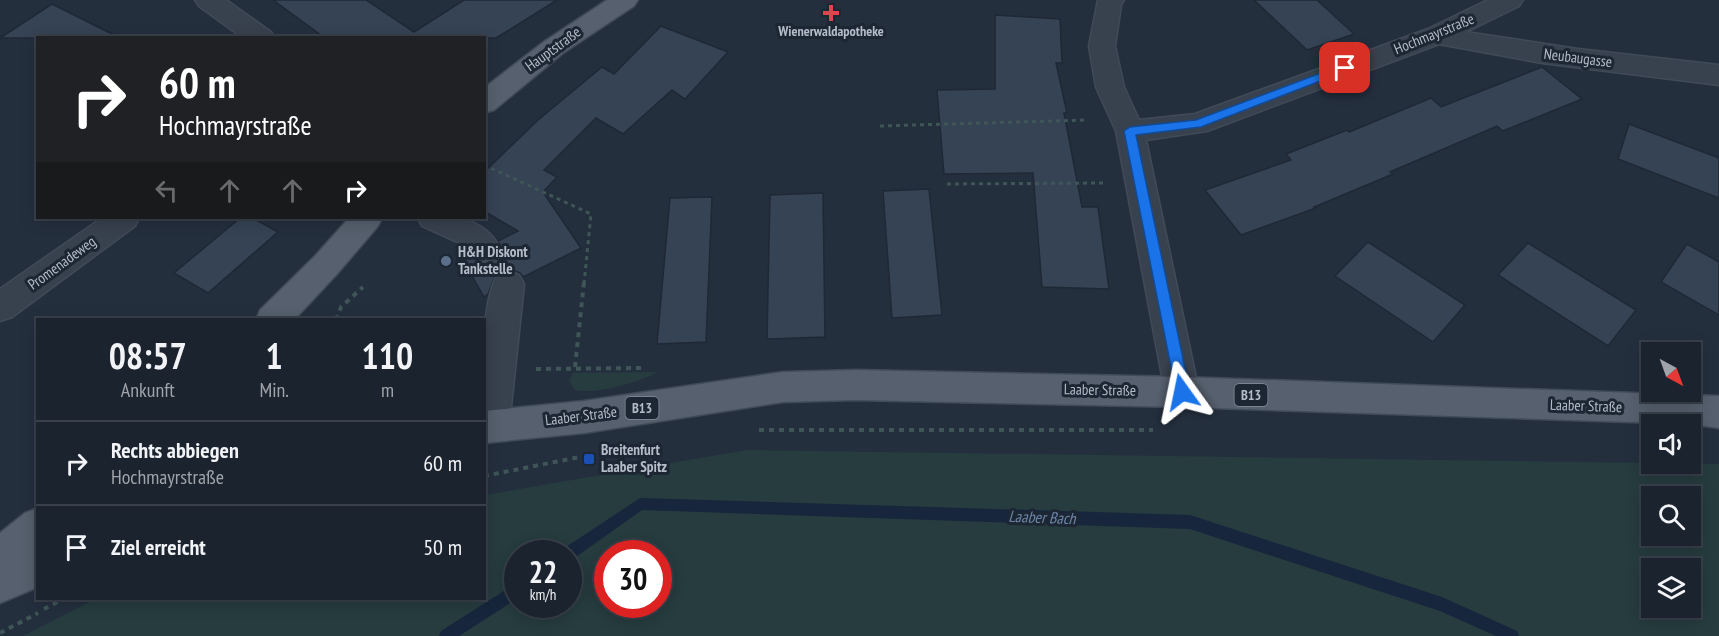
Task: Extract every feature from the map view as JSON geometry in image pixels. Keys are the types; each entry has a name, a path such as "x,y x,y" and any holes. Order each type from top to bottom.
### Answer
{"main road":[{"name":"Hauptstraße","path":"486,101 554,47 625,0"},
{"path":"274,318 366,219"},
{"name":"Laaber Straße","path":"488,427 584,417 783,387 856,385 1182,392 1719,412"},
{"path":"0,557 36,528"},
{"path":"0,584 36,568"}],"street":[{"path":"208,0 259,36"},
{"path":"1111,0 1108,4 1102,46 1110,87 1127,125 1182,392"},
{"name":"Hochmayrstraße","path":"1127,125 1197,124 1437,35 1510,0"},
{"name":"Neubaugasse","path":"1437,35 1567,58 1719,75"},
{"name":"Promenadeweg","path":"0,307 123,219"},
{"path":"435,219 468,233 484,248"},
{"path":"488,427 508,284"}],"path":[{"path":"880,126 1127,125"},
{"path":"486,166 591,214 575,367"},
{"path":"947,184 1140,182"},
{"path":"337,318 342,307 363,287"},
{"path":"748,430 1158,430"},
{"path":"486,476 589,455"},
{"path":"0,633 61,600"}],"green space":[{"path":"658,372 640,380 594,391 575,390 569,381 573,373"},
{"path":"747,450 1641,463 1641,474 1701,474 1701,464 1719,464 1719,636 23,636 93,600 486,600 486,495"}],"building":[{"path":"273,0 366,0 414,32 464,0 557,0 496,38 486,38 486,36 322,36"},
{"path":"1254,0 1317,0 1354,34 1307,50"},
{"path":"52,4 116,36 36,36 36,38 0,38"},
{"path":"995,15 1060,19 1062,63 1056,63 1067,113 1064,113 1082,207 1098,207 1109,289 1042,287 1033,173 944,174 937,90 995,89"},
{"path":"661,26 728,52 685,99 672,90 623,134 596,118 544,170 557,177 543,192 581,248 523,277 520,273 509,269 496,273 488,294 484,297 462,258 468,255 483,263 496,259 502,249 498,241 518,231 486,212 486,170 538,120 602,67 614,74"},
{"path":"1542,67 1582,99 1503,131 1497,126 1390,172 1393,174 1314,207 1316,208 1241,235 1205,190 1291,160 1286,154 1347,130 1349,132 1431,98 1441,107"},
{"path":"1629,124 1719,158 1719,198 1618,159"},
{"path":"929,189 942,315 892,318 883,191"},
{"path":"823,193 825,337 767,339 770,195"},
{"path":"712,197 706,342 657,344 670,198"},
{"path":"239,219 255,219 278,232 208,293 174,273"},
{"path":"1368,242 1465,305 1433,342 1335,276"},
{"path":"1528,243 1636,310 1608,346 1498,275"},
{"path":"1687,244 1719,262 1719,315 1661,282"}],"waterway":[{"name":"Laaber Bach","path":"582,544 640,504 1190,522 1442,604 1512,636"},
{"name":"Laaber Bach","path":"446,636 504,598"}],"tunnel":[{"path":"484,248 508,284"}],"place":[{"name":"Wienerwaldapotheke","path":"831,13"},
{"name":"H&H Diskont Tankstelle","path":"446,261"},
{"name":"Breitenfurt Laaber Spitz","path":"589,459"}],"route":[{"path":"1182,392 1130,131 1197,124 1345,68"}]}
